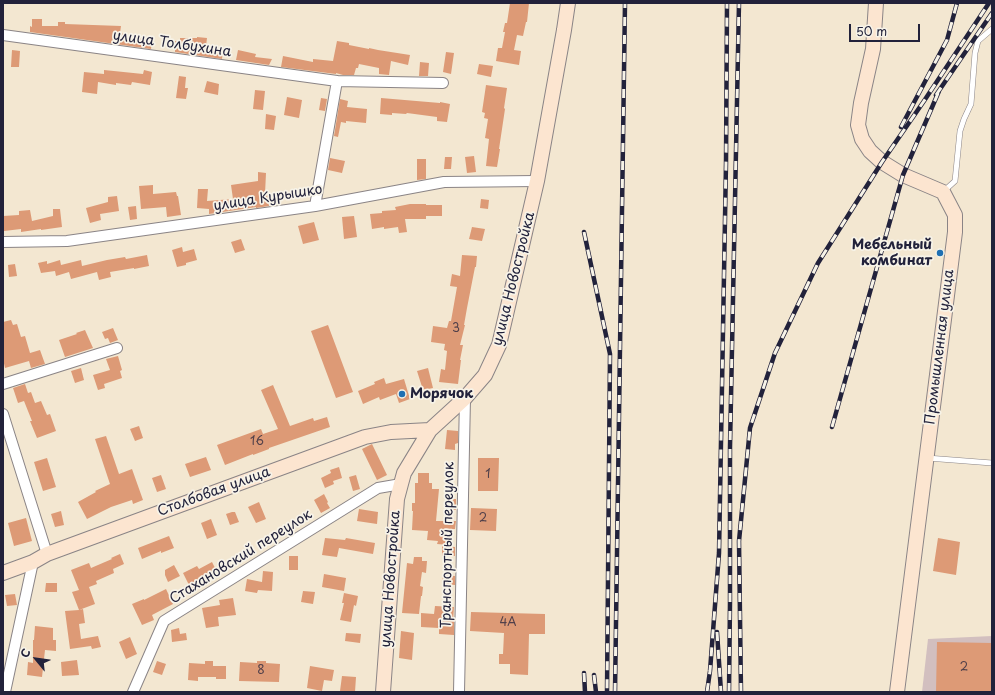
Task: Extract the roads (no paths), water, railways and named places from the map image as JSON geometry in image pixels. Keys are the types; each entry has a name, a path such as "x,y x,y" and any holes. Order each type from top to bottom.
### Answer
{"main road":[{"name":"улица Новостройка","path":"383,692 397,499 401,484 404,473 430,430 465,398 485,376 499,345 537,181 568,3"},
{"path":"876,3 873,49 861,103 858,125 862,139 870,151 882,162 903,175 943,192"},
{"name":"Промышленная улица","path":"897,692 955,232 956,216 943,192"},
{"name":"Столбовая улица","path":"3,573 33,562 47,554 365,437 391,432 430,430"}],"street":[{"name":"улица Толбухина","path":"3,35 337,81 443,83"},
{"path":"315,206 337,81"},
{"name":"улица Курышко","path":"3,242 67,242 315,206 444,182 537,181"},
{"path":"3,384 116,348"},
{"name":"Транспортный переулок","path":"459,692 465,398"},
{"path":"3,414 47,554"},
{"name":"Стахановский переулок","path":"133,692 164,621 378,488 401,484"},
{"path":"5,692 33,562"}],"lane":[{"path":"943,192 955,181 960,131 971,104 975,53 978,41 992,29"},
{"path":"926,458 992,463"}],"railway":[{"path":"615,692 625,3"},
{"path":"707,692 719,553 726,163 727,3"},
{"path":"729,692 730,447 739,3"},
{"path":"901,127 947,40 957,3"},
{"path":"741,692 739,541 750,428 775,353 818,263 882,162 989,3"},
{"path":"936,95 992,13"},
{"path":"832,427 903,175 939,91"},
{"path":"584,232 610,354 607,692"},
{"path":"717,632 721,692"},
{"path":"584,673 585,692"},
{"path":"594,675 596,692"}],"place":[{"name":"Мебельный комбинат","path":"940,253"},
{"name":"Морячок","path":"402,394"}]}
